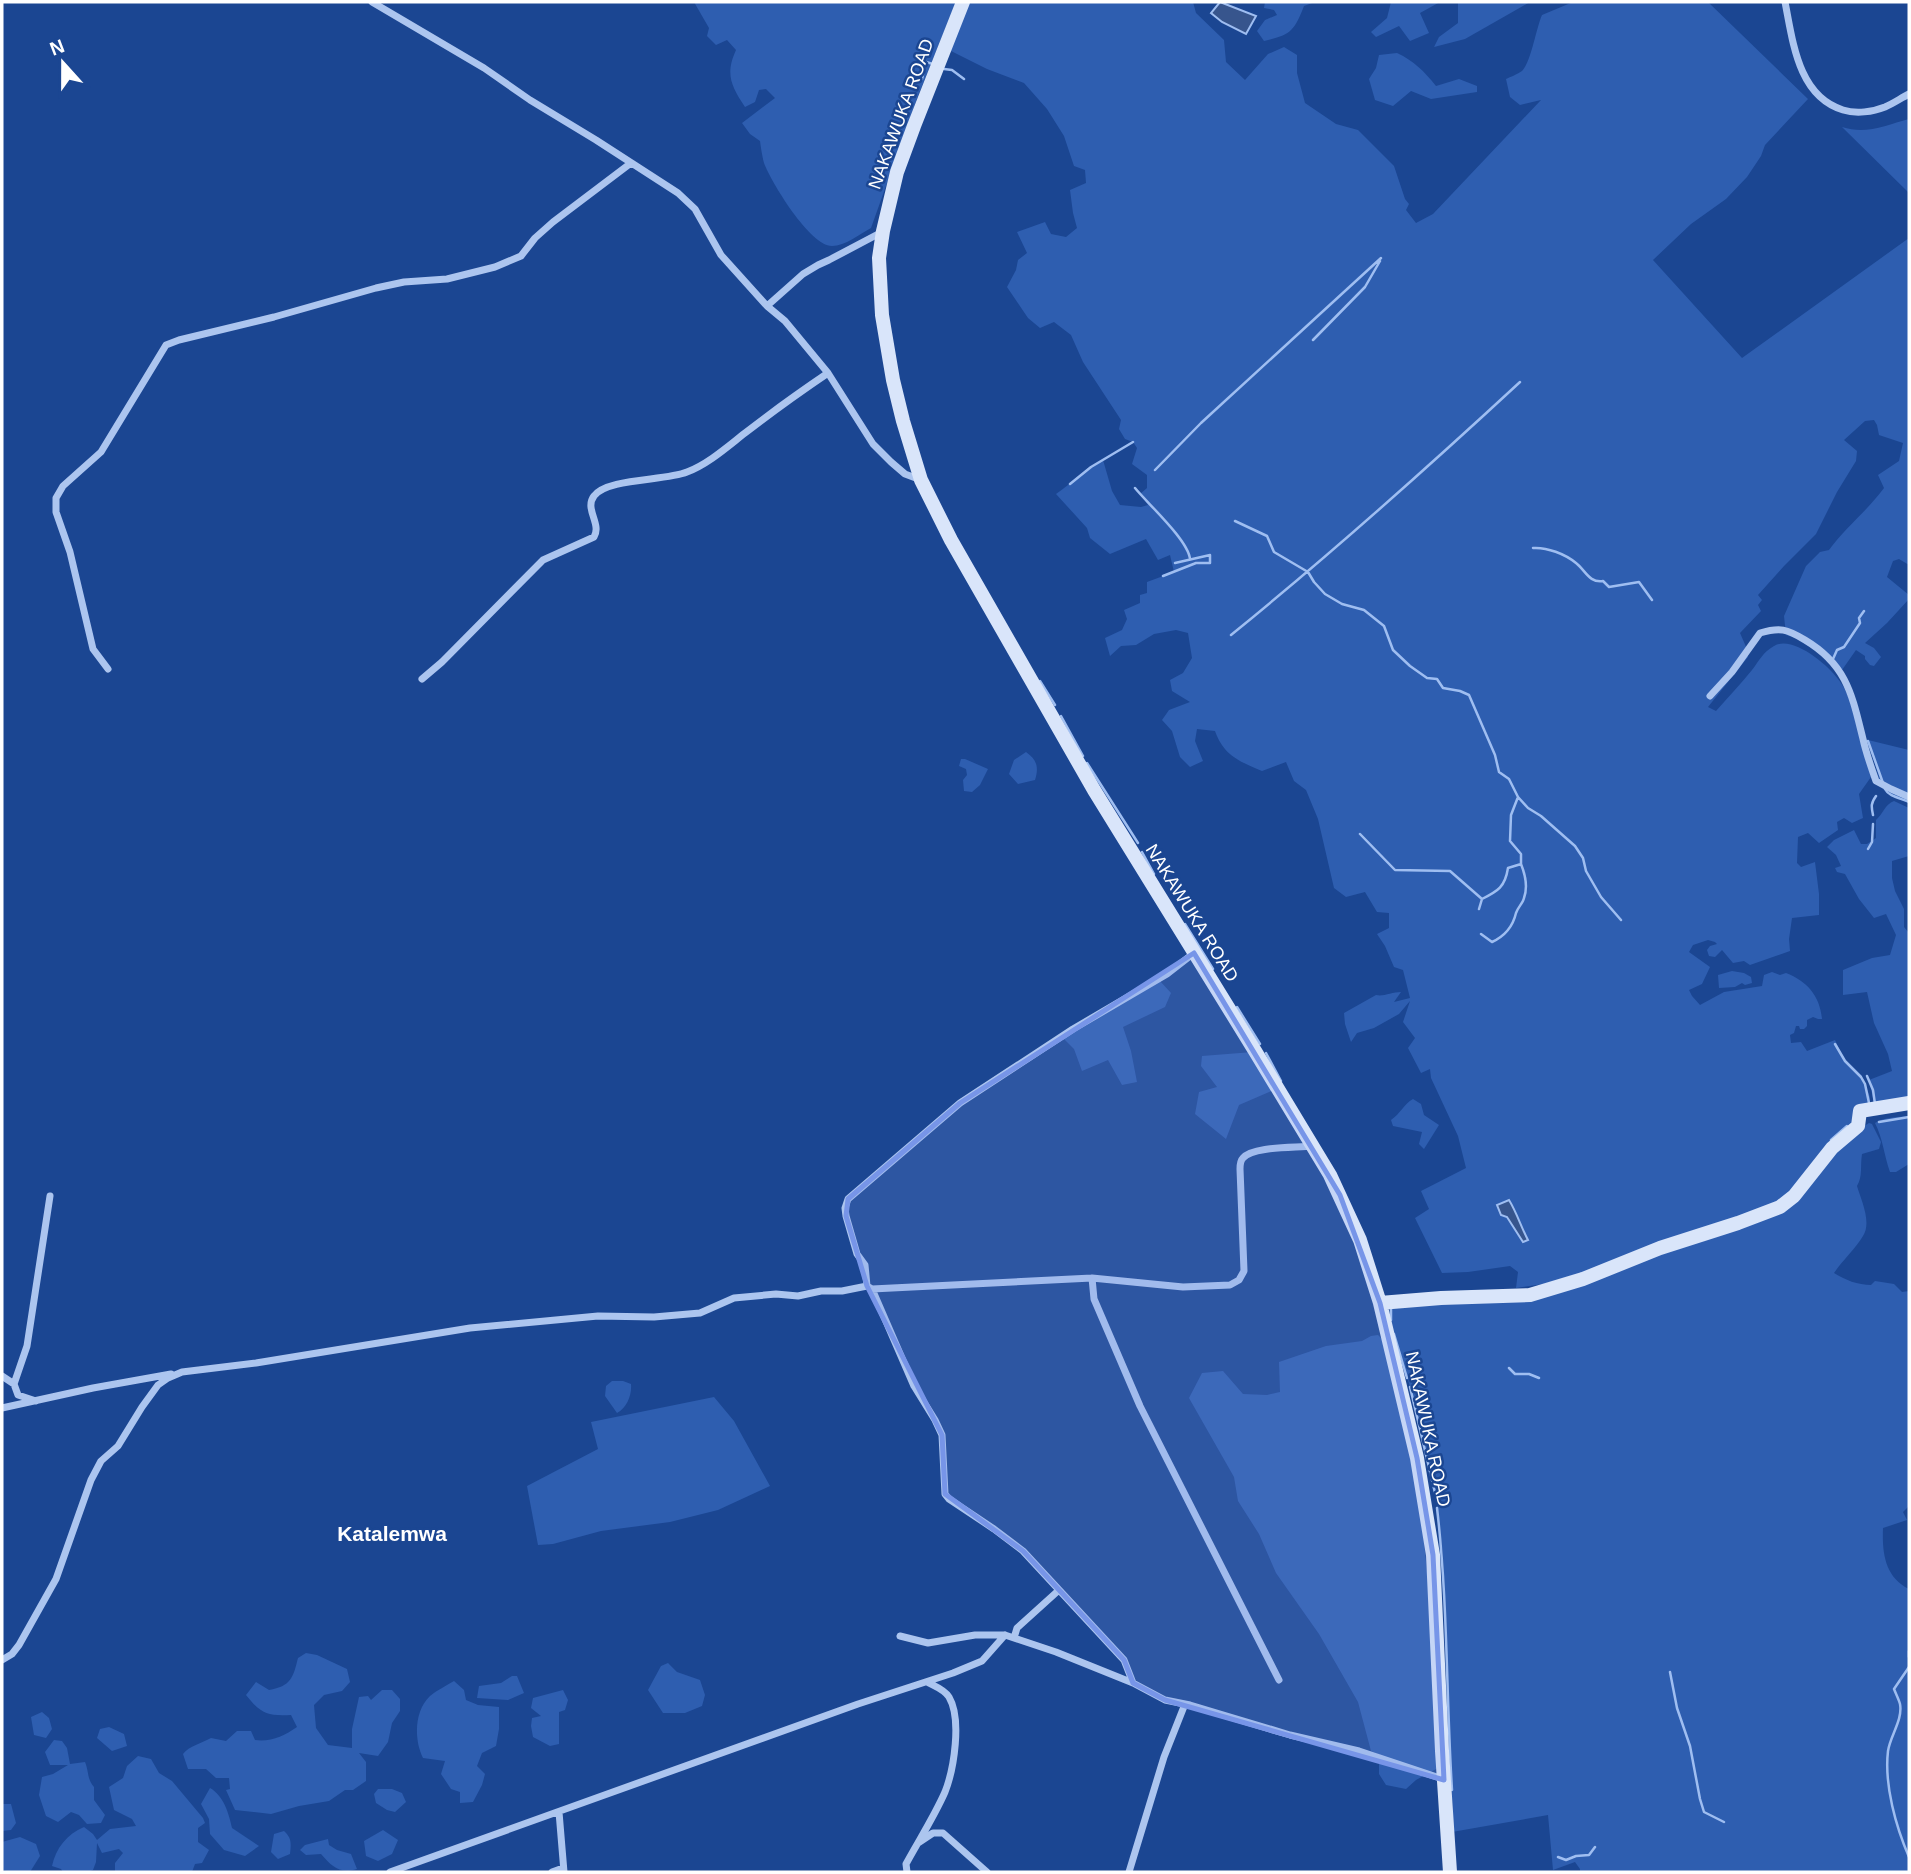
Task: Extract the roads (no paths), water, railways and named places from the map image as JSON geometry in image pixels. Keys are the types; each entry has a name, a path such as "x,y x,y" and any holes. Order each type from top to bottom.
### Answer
{"main road":[{"name":"NAKAWUKA ROAD","path":"963,2 897,172 879,258 882,315 903,421 921,480 951,540 1090,784 1312,1146 1344,1202 1360,1240 1380,1303 1418,1458 1433,1555 1450,1872"},
{"path":"1380,1303 1530,1295 1583,1279 1660,1248 1774,1210 1794,1196 1832,1148 1858,1126 1860,1111 1909,1103"}],"street":[{"path":"372,2 450,46 678,193 695,209 721,255 767,306 785,321 828,373 873,444 905,474 921,480"},
{"path":"1785,2 1792,39 1802,69 1818,96 1831,106 1868,112 1909,94"},
{"path":"108,669 93,649 71,552 56,512 56,498 63,486 101,452 166,345 376,288 404,282 447,279 495,267 521,256 535,238 553,222 631,163"},
{"path":"767,306 803,274 883,231"},
{"path":"422,679 543,560 594,537 597,531 591,505 596,494 614,485 693,470 828,373"},
{"path":"1710,696 1732,672 1759,633 1776,628 1795,634 1815,646 1833,662 1847,683 1876,781 1909,797"},
{"path":"1133,1683 1124,1660 1023,1551 945,1494 942,1435 914,1387 869,1287 865,1265 857,1254 845,1208 848,1199 960,1103 1073,1029 1167,974 1194,953"},
{"path":"2,1408 182,1372 310,1355 470,1328 598,1316 654,1317 700,1312 734,1298 776,1294 798,1296 821,1290 842,1291 869,1287 1092,1278 1184,1287 1230,1285 1241,1277 1244,1271 1240,1169 1243,1158 1255,1152 1312,1146"},
{"path":"14,1384 27,1346 50,1196"},
{"path":"1092,1278 1094,1299 1140,1406 1279,1680"},
{"path":"2,1660 12,1654 19,1645 56,1579 91,1480 101,1461 118,1446 158,1385 182,1372"},
{"path":"2,1376 14,1384 18,1395 36,1401"},
{"path":"1014,1638 1017,1628 1059,1590"},
{"path":"900,1636 928,1643 975,1635 1005,1635 1133,1683 1165,1700 1359,1751 1444,1780"},
{"path":"390,1872 803,1726 858,1704 949,1675 982,1661 1005,1635"},
{"path":"944,1693 943,1685 949,1675"},
{"path":"907,1872 906,1864 946,1791 955,1751 956,1719 949,1697 927,1682"},
{"path":"1129,1872 1164,1757 1185,1704"},
{"path":"552,1872 564,1870 559,1812"},
{"path":"917,1844 933,1833 943,1833 987,1872"}],"waterway":[{"path":"922,79 926,62 933,64"},
{"path":"944,69 952,70 964,79"},
{"path":"1155,470 1201,423 1381,258"},
{"path":"1313,340 1365,287 1380,261"},
{"path":"1231,635 1378,511 1520,382"},
{"path":"1070,484 1091,467 1133,442"},
{"path":"1135,488 1175,532 1188,551 1190,559"},
{"path":"1235,521 1267,536 1274,552 1308,572 1325,594 1342,604 1364,610 1384,626 1393,650 1410,666 1427,678 1437,679 1443,688 1469,695 1495,755 1499,772 1509,779 1518,797 1528,808 1575,846 1601,897 1621,920"},
{"path":"1533,548 1550,550 1567,557 1591,578 1603,581 1609,587 1639,582 1652,600"},
{"path":"1163,576 1196,563 1210,563 1210,555 1175,563"},
{"path":"1833,659 1837,650 1844,647 1860,623 1859,618 1864,611"},
{"path":"1040,681 1055,705"},
{"path":"1061,716 1083,756"},
{"path":"1868,741 1883,783"},
{"path":"1087,763 1138,843"},
{"path":"1885,789 1892,796 1909,802"},
{"path":"1873,815 1872,805 1876,796"},
{"path":"1479,909 1482,899 1503,884 1508,868 1521,864 1521,854 1510,841 1511,815 1518,797"},
{"path":"1868,849 1872,842 1873,824"},
{"path":"1360,834 1395,870 1450,871 1482,899"},
{"path":"1142,852 1154,874"},
{"path":"1481,934 1492,942 1505,934 1511,926 1525,894 1526,881 1521,864"},
{"path":"1185,924 1213,969"},
{"path":"1237,1007 1260,1044"},
{"path":"1835,1044 1845,1061 1861,1077 1869,1103"},
{"path":"1266,1053 1281,1081"},
{"path":"1867,1076 1875,1104"},
{"path":"1879,1122 1909,1117"},
{"path":"1831,1140 1847,1126"},
{"path":"1391,1309 1391,1320"},
{"path":"1394,1334 1407,1378"},
{"path":"1509,1368 1515,1374 1529,1374 1539,1378"},
{"path":"1410,1387 1436,1497"},
{"path":"1437,1508 1443,1578 1452,1790"},
{"path":"1909,1651 1909,1657"},
{"path":"1909,1667 1894,1689 1900,1702 1900,1710 1889,1745 1887,1764 1892,1806 1909,1857"},
{"path":"1670,1672 1704,1812 1724,1822"},
{"path":"1558,1857 1566,1860 1589,1855 1595,1847"}],"district":[{"name":"Katalemwa","path":"392,1534"}]}
